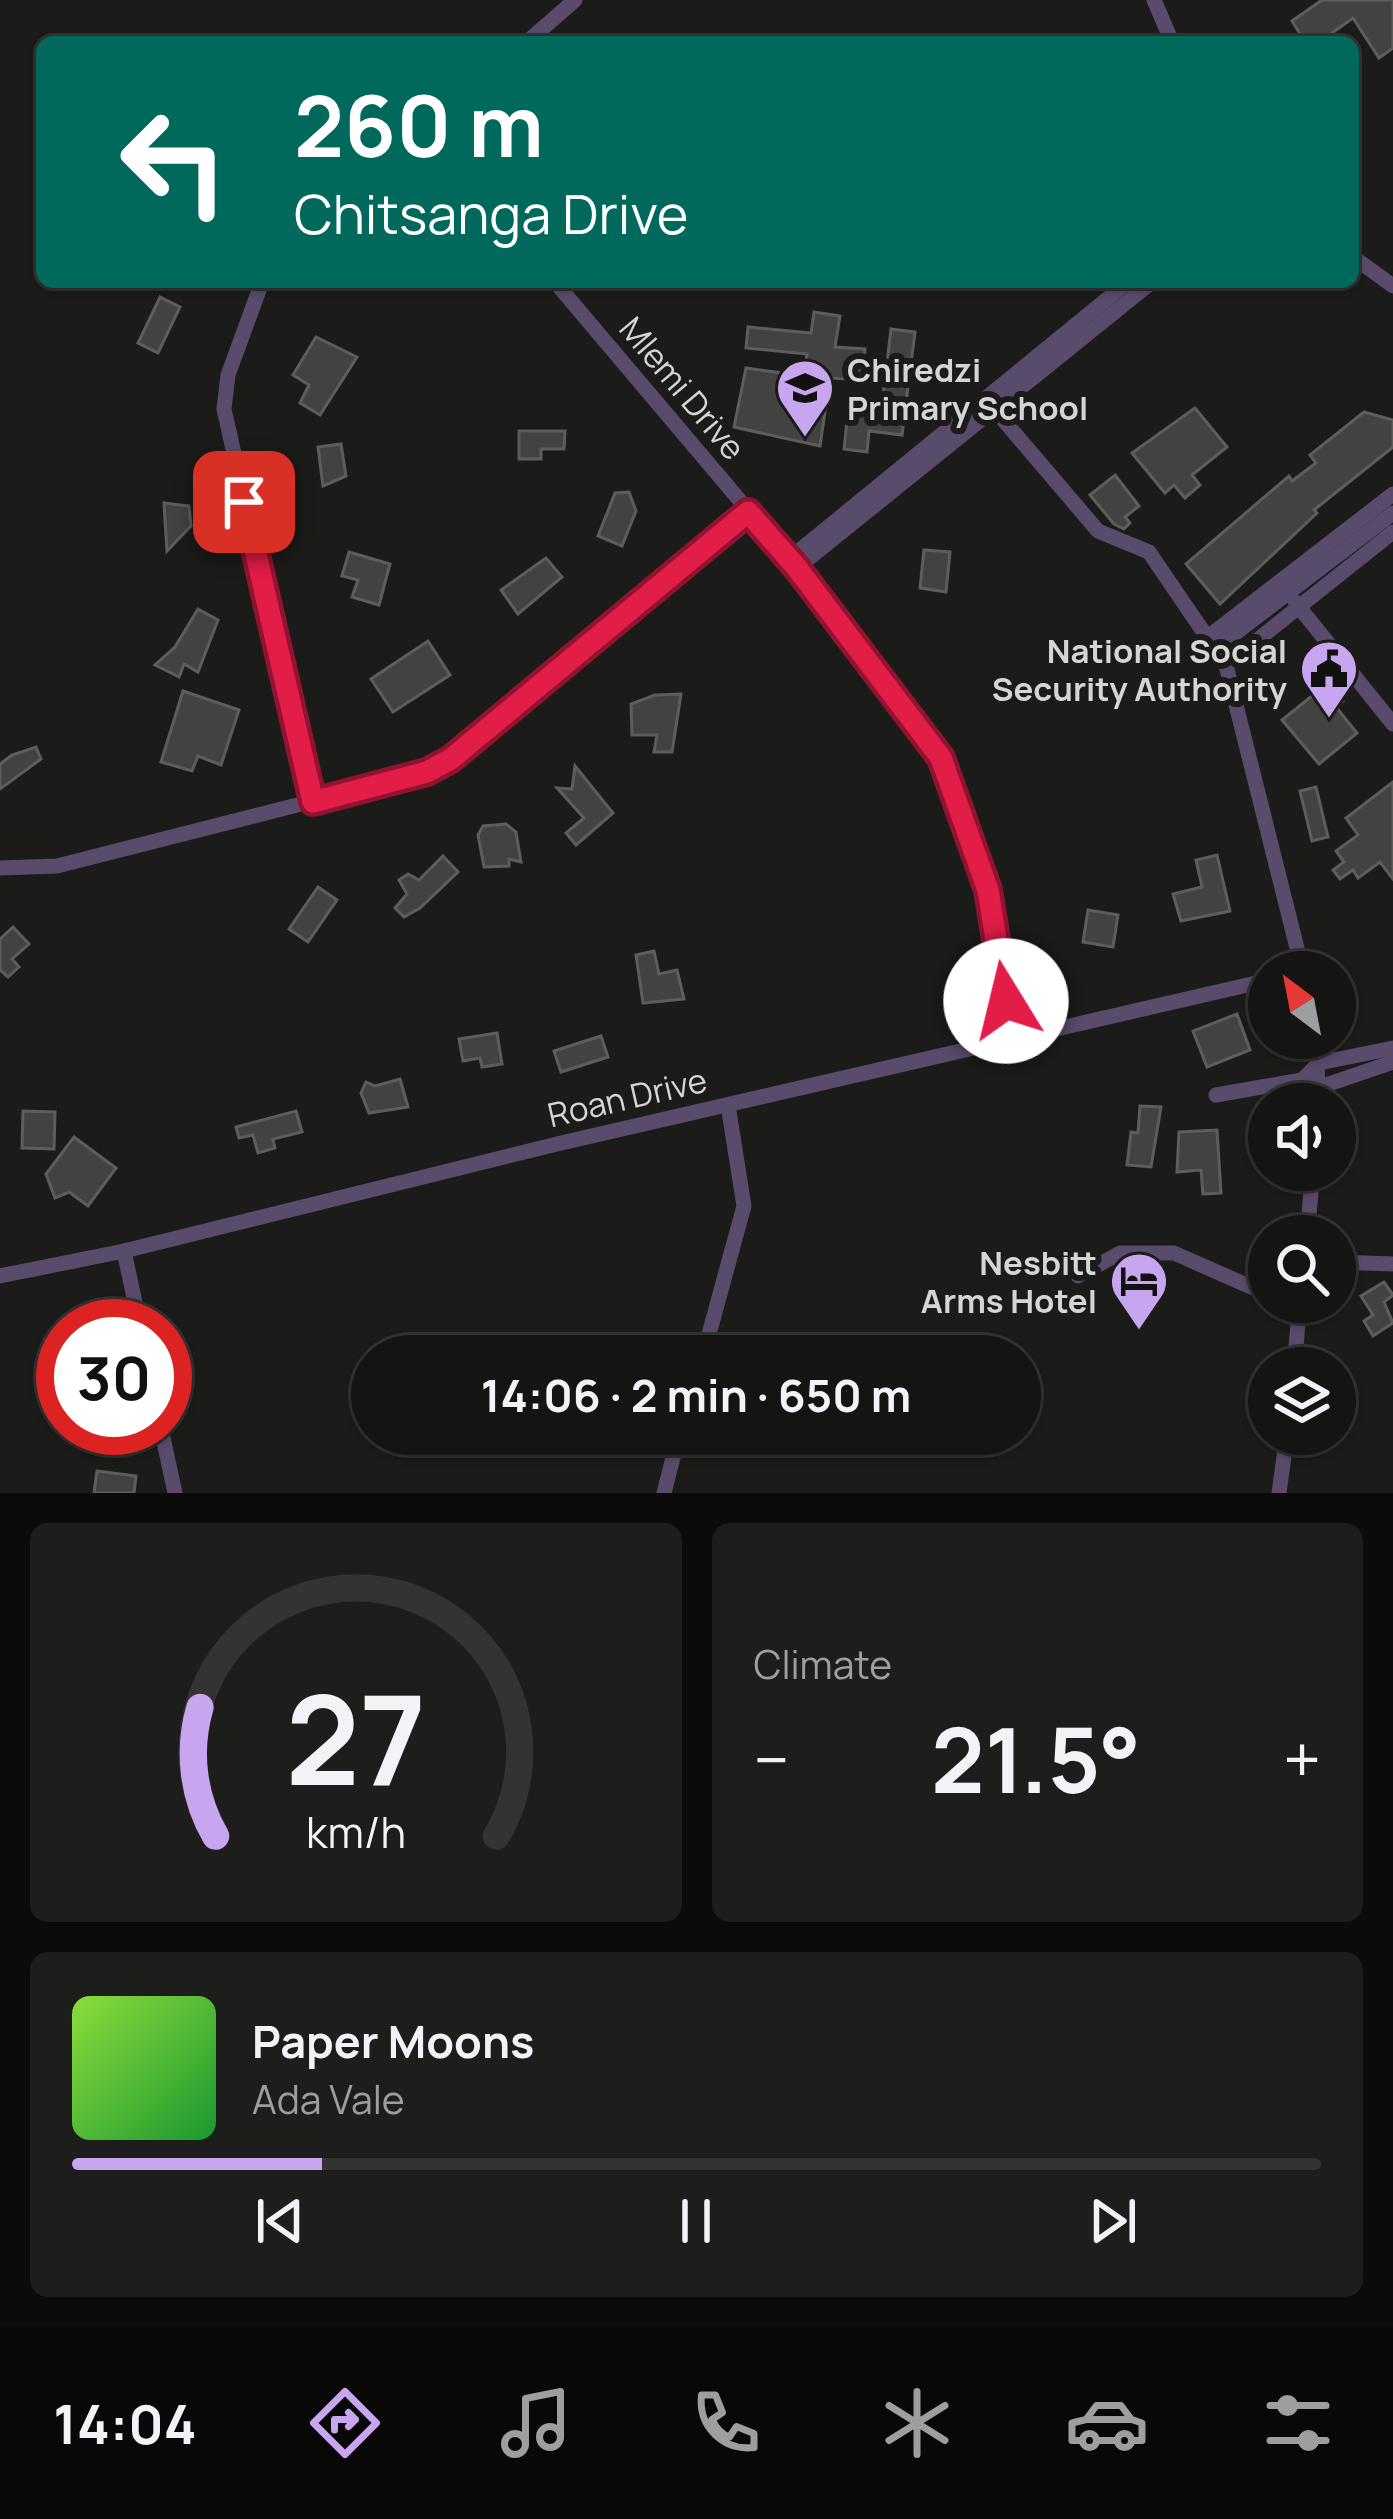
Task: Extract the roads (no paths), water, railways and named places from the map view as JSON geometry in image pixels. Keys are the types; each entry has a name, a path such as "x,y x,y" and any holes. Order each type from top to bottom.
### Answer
{"street":[{"path":"533,36 575,0"},
{"path":"1154,0 1169,36"},
{"path":"1359,261 1393,286"},
{"path":"260,288 228,375 224,409 262,596 313,802"},
{"name":"Mlemi Drive","path":"560,288 793,563 941,758 988,890 1011,1038"},
{"path":"793,563 1121,288"},
{"path":"793,563 1145,288"},
{"path":"994,410 1098,531 1150,552 1226,665 1298,951"},
{"path":"1212,643 1393,494"},
{"path":"0,868 57,866 427,772 451,759 748,512"},
{"path":"1226,665 1393,513"},
{"path":"1212,643 1295,602 1393,532"},
{"path":"1295,602 1393,724"},
{"name":"Roan Drive","path":"0,1276 124,1251 1248,985"},
{"path":"1216,1095 1302,1080 1318,1063 1393,1048"},
{"path":"1318,1059 1319,1083"},
{"path":"1346,1083 1393,1062"},
{"path":"1302,1080 1305,1083"},
{"path":"709,1335 744,1206 728,1105"},
{"path":"124,1251 134,1299"},
{"path":"1078,1276 1120,1252 1159,1252 1174,1253 1248,1286"},
{"path":"1356,1263 1393,1264"},
{"path":"167,1455 175,1493"},
{"path":"664,1493 674,1455"},
{"path":"1279,1493 1284,1455"}],"place":[{"name":"Chiredzi Primary School","path":"805,439"},
{"name":"National Social Security Authority","path":"1329,720"},
{"name":"Nesbitt Arms Hotel","path":"1139,1332"}]}
